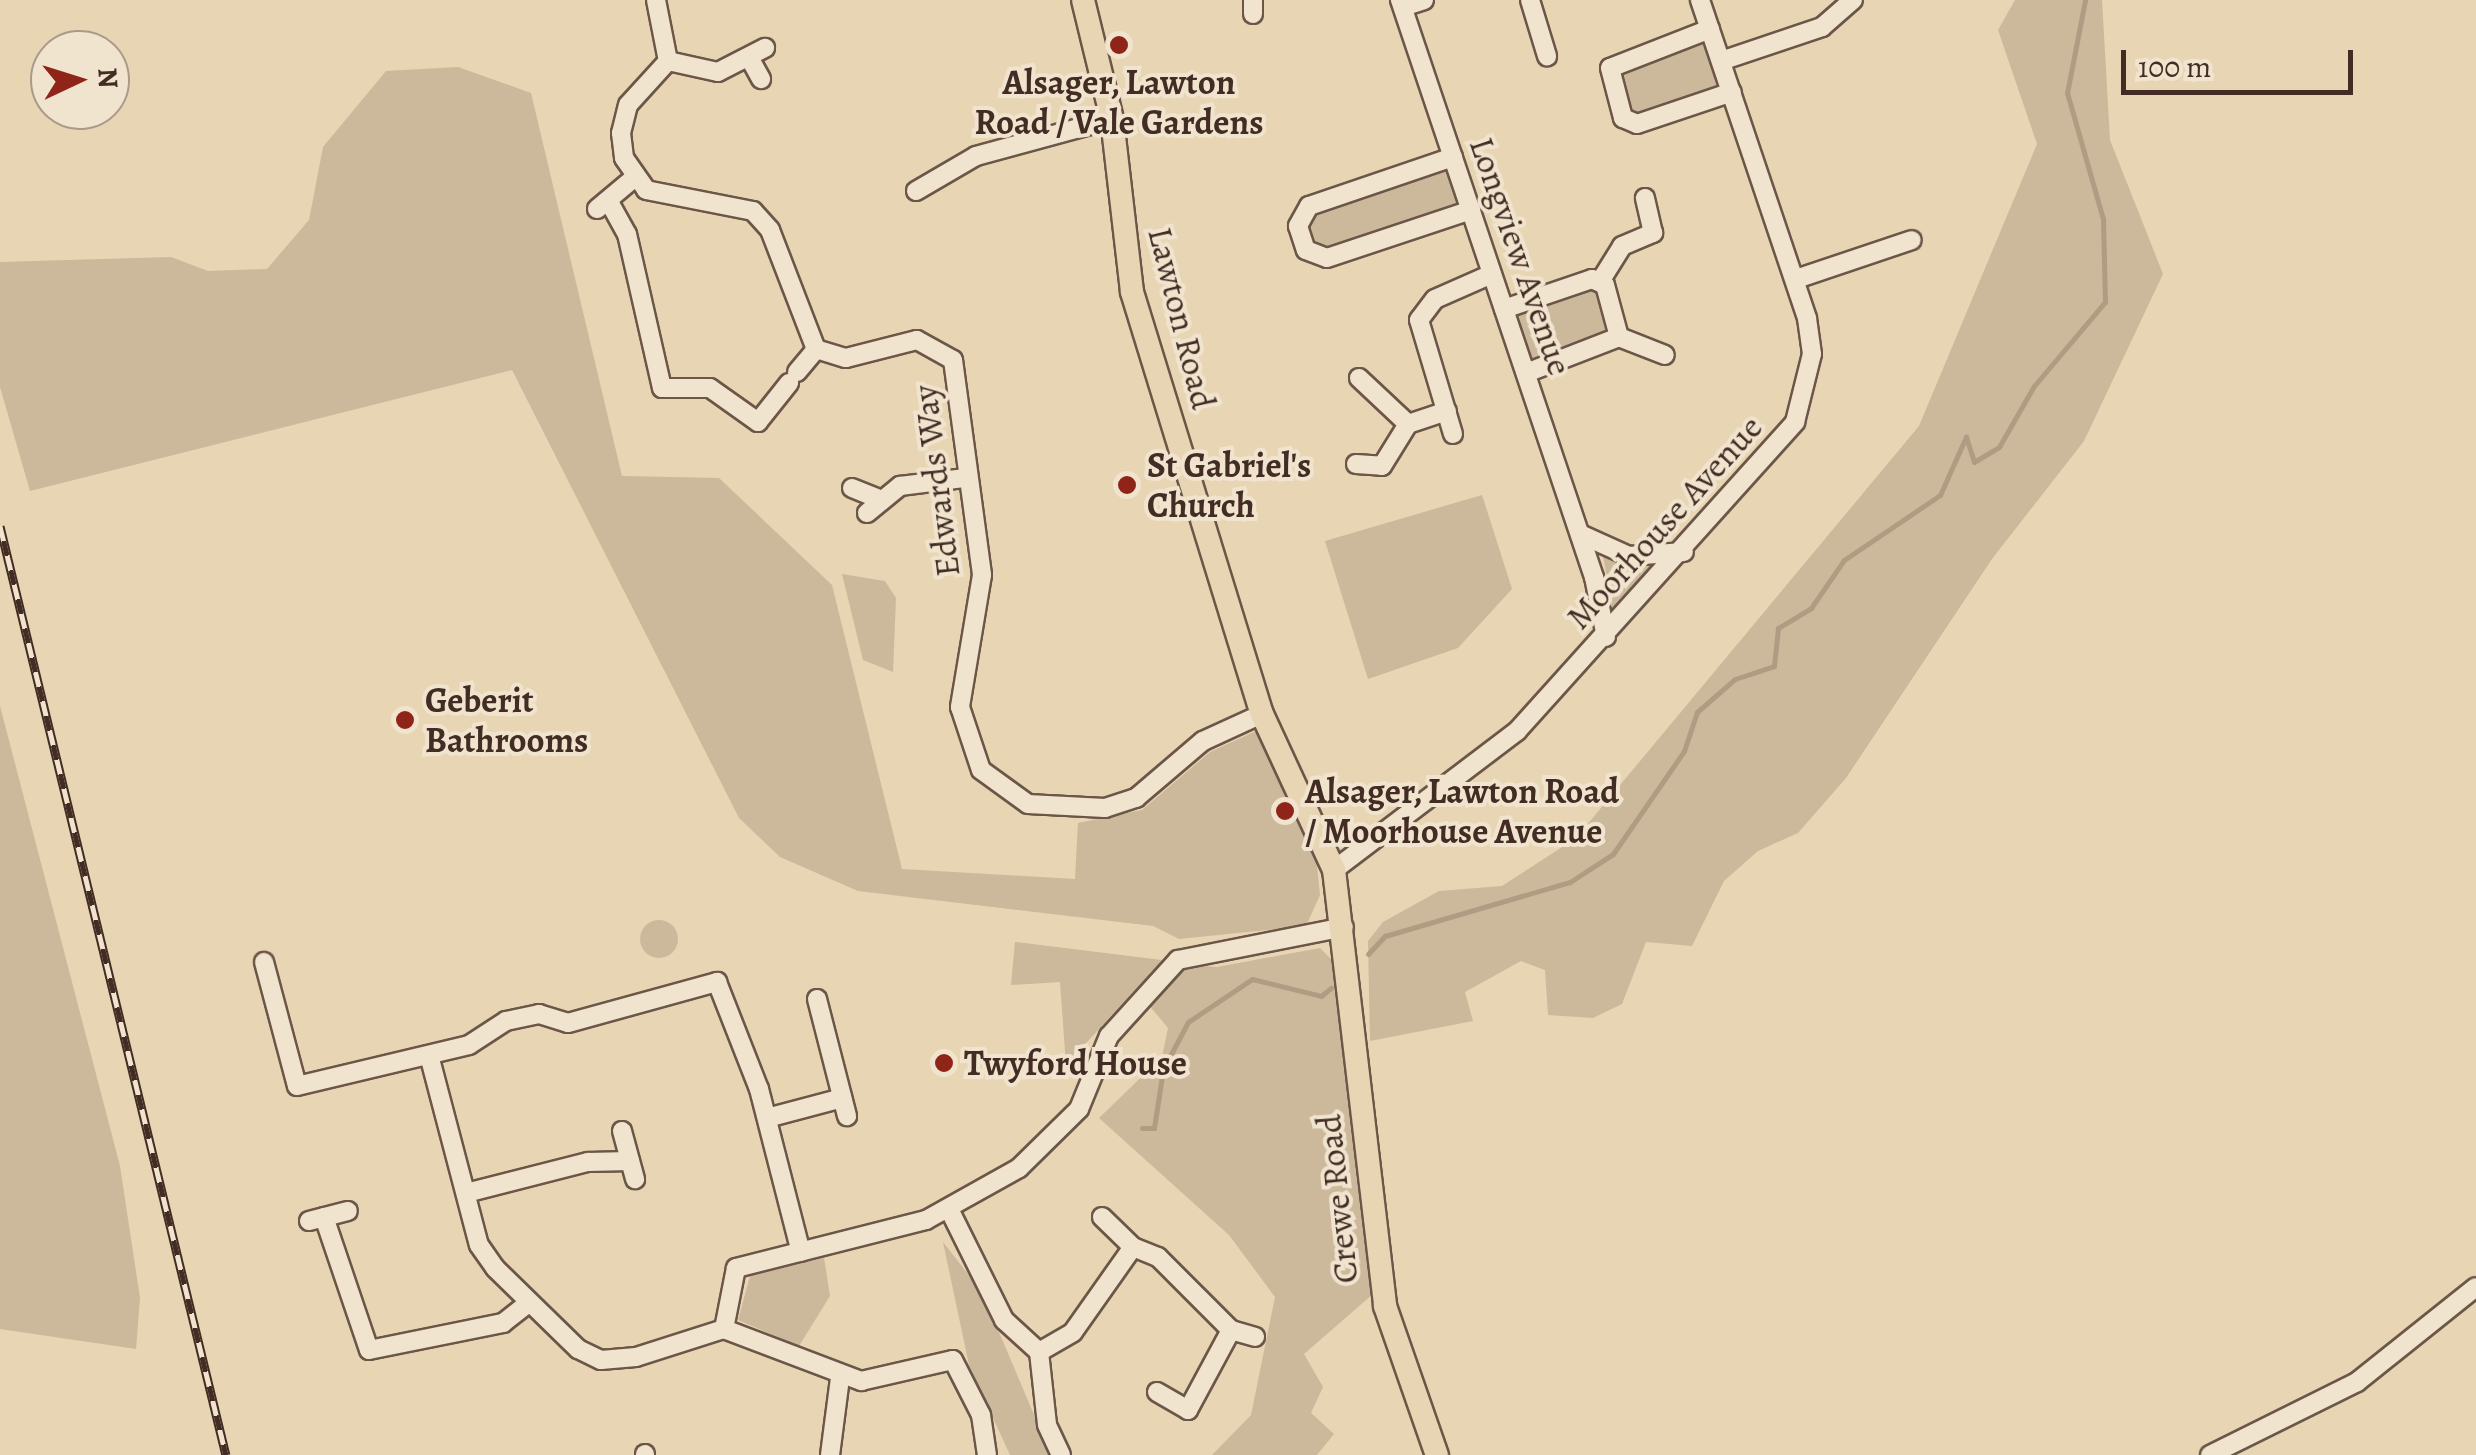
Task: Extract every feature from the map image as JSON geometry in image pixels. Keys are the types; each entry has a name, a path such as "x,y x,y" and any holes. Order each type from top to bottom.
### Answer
{"main road":[{"name":"Lawton Road","path":"1083,0 1112,119 1132,292 1262,714 1334,870 1344,927"},
{"name":"Crewe Road","path":"1344,927 1385,1306 1437,1455"}],"street":[{"path":"656,0 668,61"},
{"path":"1401,4 1424,0"},
{"path":"1530,0 1547,56"},
{"name":"Moorhouse Avenue","path":"1334,870 1517,730 1684,552 1795,422 1812,354 1796,279 1700,0"},
{"path":"1721,61 1822,27 1852,0"},
{"name":"Longview Avenue","path":"1401,4 1580,534 1606,637"},
{"path":"1710,29 1610,68 1623,118 1638,124 1732,92"},
{"path":"668,61 718,72 757,54 761,79"},
{"path":"634,177 602,204 627,234 662,388 710,388 758,422 816,349 770,230 753,211 662,198 634,177 620,133 628,105 668,61"},
{"path":"916,190 976,156 1112,119"},
{"path":"1453,157 1309,206 1300,214 1302,238 1314,258 1327,258 1471,210"},
{"path":"1504,309 1601,280 1622,246 1652,232 1645,198"},
{"path":"1796,279 1912,240"},
{"path":"1452,434 1419,320 1423,307 1492,274"},
{"path":"1601,280 1618,338"},
{"path":"1526,373 1618,338 1665,355"},
{"name":"Edwards Way","path":"816,349 846,358 917,340 953,360 964,478 982,598 960,716 973,757 1001,792 1062,811 1105,808 1136,798 1203,741 1262,714"},
{"path":"1360,378 1408,424"},
{"path":"1356,464 1382,466 1408,424 1447,411"},
{"path":"852,488 872,506 964,478"},
{"path":"1580,534 1629,556 1684,552"},
{"path":"724,1329 736,1268 950,1210 1019,1168 1080,1109 1109,1036 1178,960 1344,927"},
{"path":"264,962 297,1086 430,1055 506,1021 538,1014 568,1023 720,974 767,1118 801,1252"},
{"path":"272,987 292,982"},
{"path":"767,1118 845,1107 817,1000"},
{"path":"430,1055 480,1246 529,1303 601,1360 724,1329 840,1378 880,1382 950,1352 981,1415 987,1455"},
{"path":"466,1193 588,1162 633,1170 622,1131"},
{"path":"348,1210 316,1219 369,1350 503,1323 529,1303"},
{"path":"950,1210 1004,1320 1039,1352 1047,1425 1061,1455"},
{"path":"1102,1218 1133,1247 1158,1258 1232,1330 1254,1337"},
{"path":"1039,1352 1073,1332 1133,1247"},
{"path":"2210,1455 2357,1382 2476,1287"},
{"path":"1157,1392 1188,1410 1232,1330"},
{"path":"830,1455 840,1378"}],"shaded area":[{"path":"2015,0 2102,0 2110,140 2163,274 2084,441 1992,559 1846,778 1798,833 1758,851 1724,881 1692,946 1646,942 1622,1004 1593,1018 1548,1015 1545,970 1521,961 1465,992 1473,1021 1370,1041 1368,941 1383,922 1439,891 1502,886 1576,838 1919,426 2037,144 1998,30"},
{"path":"1706,36 1725,89 1633,122 1614,70"},
{"path":"458,67 531,93 622,476 719,478 832,585 902,869 1075,879 1078,823 1142,810 1210,752 1258,730 1316,857 1320,895 1306,926 1179,939 1153,926 858,891 780,857 739,818 512,370 30,491 0,387 0,262 171,257 208,271 267,269 309,220 323,147 386,71"},
{"path":"1449,163 1464,207 1316,253 1304,217"},
{"path":"1598,285 1614,331 1531,366 1512,311"},
{"path":"1482,495 1512,589 1458,648 1368,679 1325,541"},
{"path":"1603,555 1650,565 1653,575 1621,610 1612,608"},
{"path":"842,574 885,581 896,598 893,672 863,660"},
{"path":"0,706 120,1166 140,1298 136,1349 0,1329"},
{"path":"659,920 672,926 678,939 672,952 659,958 646,952 640,939 646,926"},
{"path":"1015,942 1162,960 1066,1065 1060,982 1011,985"},
{"path":"1320,948 1338,966 1373,1294 1304,1354 1323,1387 1311,1413 1334,1434 1317,1455 1212,1455 1251,1415 1275,1297 1229,1235 1099,1118 1162,1057 1168,1028 1148,1004 1176,964 1217,967"},
{"path":"943,1242 982,1292 1051,1455 1010,1455 969,1365"},
{"path":"824,1258 830,1296 799,1346 738,1320 750,1276"}],"waterway":[{"path":"1368,954 1385,936 1570,882 1613,854 1684,751 1697,712 1735,679 1774,666 1778,628 1811,608 1844,560 1940,495 1966,437 1974,462 1999,447 2034,386 2105,302 2103,219 2067,93 2085,0"},
{"path":"1142,1128 1154,1128 1163,1069 1188,1022 1252,979 1321,996 1331,988"}],"railway":[{"path":"0,526 226,1455"}],"place":[{"name":"Alsager, Lawton Road / Vale Gardens","path":"1119,45"},
{"name":"St Gabriel's Church","path":"1127,485"},
{"name":"Geberit Bathrooms","path":"405,720"},
{"name":"Alsager, Lawton Road / Moorhouse Avenue","path":"1285,811"},
{"name":"Twyford House","path":"944,1063"}]}
